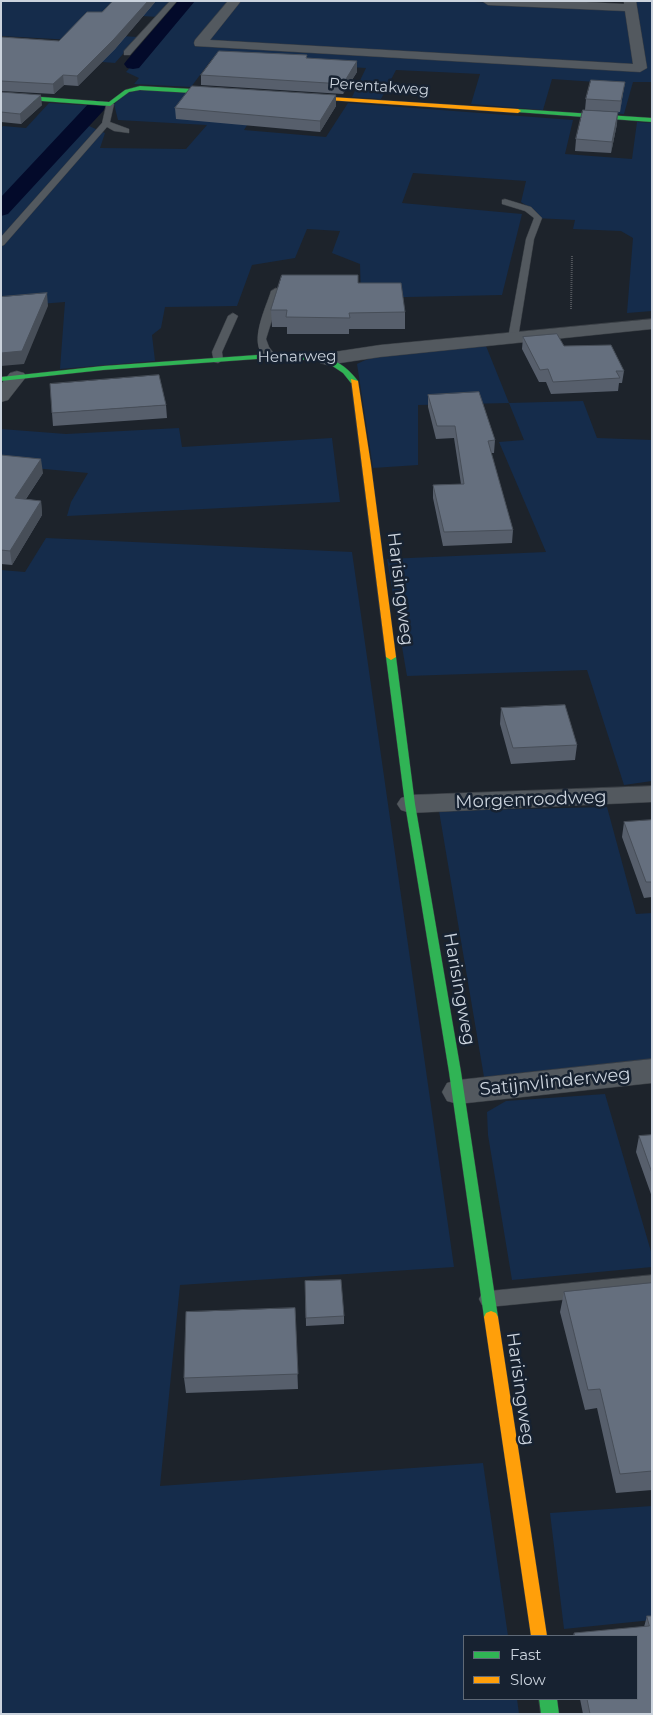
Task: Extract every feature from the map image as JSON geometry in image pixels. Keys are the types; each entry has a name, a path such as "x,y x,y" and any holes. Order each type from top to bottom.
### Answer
{"street":[{"path":"235,1 200,43 640,68 630,4 488,1"},
{"path":"1,96 110,104 127,91 140,88 239,93"},
{"name":"Perentakweg","path":"288,96 652,120"},
{"name":"Henarweg","path":"6,376 271,356 327,359 380,351 652,324"},
{"name":"Harisingweg","path":"327,359 346,370 354,381 367,465 410,804 458,1092 539,1635"},
{"path":"1,396 6,376"},
{"name":"Morgenroodweg","path":"410,804 652,794"},
{"name":"Satijnvlinderweg","path":"458,1092 652,1071"},
{"path":"548,1700 550,1714"}],"lane":[{"path":"127,53 174,1"},
{"path":"1,243 106,123 110,104"},
{"path":"106,123 126,131"},
{"path":"505,202 535,212 538,218 530,239 513,338"},
{"path":"271,356 264,348 261,339 276,291"},
{"path":"218,360 217,352 233,316"},
{"path":"489,1299 652,1283"}],"path":[{"path":"570,332 572,255"}],"shaded area":[{"path":"1,1 172,1 159,17 89,13 71,33 138,37 115,63 54,58 72,40 1,36"},
{"path":"187,1 231,1 196,45 645,70 634,1 652,1 652,82 633,82 624,114 588,112 596,82 552,79 543,110 471,104 480,74 396,70 381,99 352,97 366,68 212,59 191,87 134,84 139,78 126,72"},
{"path":"241,1 453,1 627,9 635,66 206,42"},
{"path":"144,89 262,101 244,130 326,137 348,103 573,120 565,154 632,159 637,122 652,123 652,311 627,313 633,238 621,231 573,229 575,220 535,218 536,212 521,202 526,181 413,173 402,203 522,214 502,295 361,298 360,264 332,253 340,231 307,229 295,258 252,265 237,306 165,307 161,328 152,335 155,361 60,369 65,302 1,307 1,128 3,126 26,128 49,103 97,106 82,123 105,133 100,148 186,149 207,125 118,120 114,104 127,93"},
{"path":"486,346 509,403 418,405 418,465 373,468 357,364 371,358 403,351"},
{"path":"583,401 597,438 652,440 652,781 624,785 587,670 407,676 387,559 546,552 499,442 524,440 509,403"},
{"path":"179,428 182,447 332,438 340,502 67,516 71,502 88,473 1,465 1,429 66,434"},
{"path":"46,538 352,552 454,1267 180,1285 160,1486 483,1463 508,1635 463,1635 463,1700 517,1700 519,1714 1,1714 1,570 25,572"},
{"path":"607,807 636,914 652,913 652,1060 484,1077 439,811"},
{"path":"605,1094 652,1255 652,1267 512,1280 488,1135 487,1112 506,1101"},
{"path":"652,1506 652,1620 564,1629 550,1513"}],"building":[{"path":"113,1 148,1 77,76 63,75 53,84 1,81 1,37 59,41 87,12 102,12"},
{"path":"219,51 307,55 306,58 357,61 343,84 201,75"},
{"path":"591,80 625,82 621,101 586,99"},
{"path":"192,86 336,95 320,121 175,108"},
{"path":"1,92 41,95 20,114 1,112"},
{"path":"583,110 618,112 612,142 576,139"},
{"path":"282,275 358,275 358,283 401,283 405,312 349,313 350,318 286,317 287,310 271,310"},
{"path":"47,293 22,351 1,353 1,297"},
{"path":"557,334 564,346 611,345 624,371 616,371 620,378 553,382 548,369 540,370 523,337"},
{"path":"159,375 166,405 52,413 50,384"},
{"path":"479,392 495,440 488,441 513,530 444,532 433,485 464,484 455,426 437,426 428,395"},
{"path":"1,455 41,459 15,498 41,501 10,551 1,550"},
{"path":"565,705 577,745 513,748 501,708"},
{"path":"652,820 652,882 646,882 624,822"},
{"path":"652,1135 652,1173 639,1136"},
{"path":"341,1280 344,1316 306,1318 305,1281"},
{"path":"652,1283 652,1471 620,1474 600,1389 588,1390 564,1292"},
{"path":"295,1308 298,1374 184,1378 186,1312"},
{"path":"647,1616 652,1616 652,1714 590,1714 587,1700 638,1700 638,1635 575,1635 574,1633 649,1626"}],"waterway":[{"path":"133,64 187,1"},
{"path":"1,210 97,106"}],"traffic: fast":[{"path":"1,96 110,104 127,91 140,88 227,93"},
{"path":"518,111 652,120"},
{"path":"1,379 103,368 271,356 327,359 346,371 354,381"},
{"path":"391,657 410,804 455,1072 491,1317"},
{"path":"548,1700 550,1714"}],"traffic: slow":[{"path":"300,97 518,111"},
{"path":"354,381 367,465 391,657"},
{"path":"491,1317 539,1635"}]}
